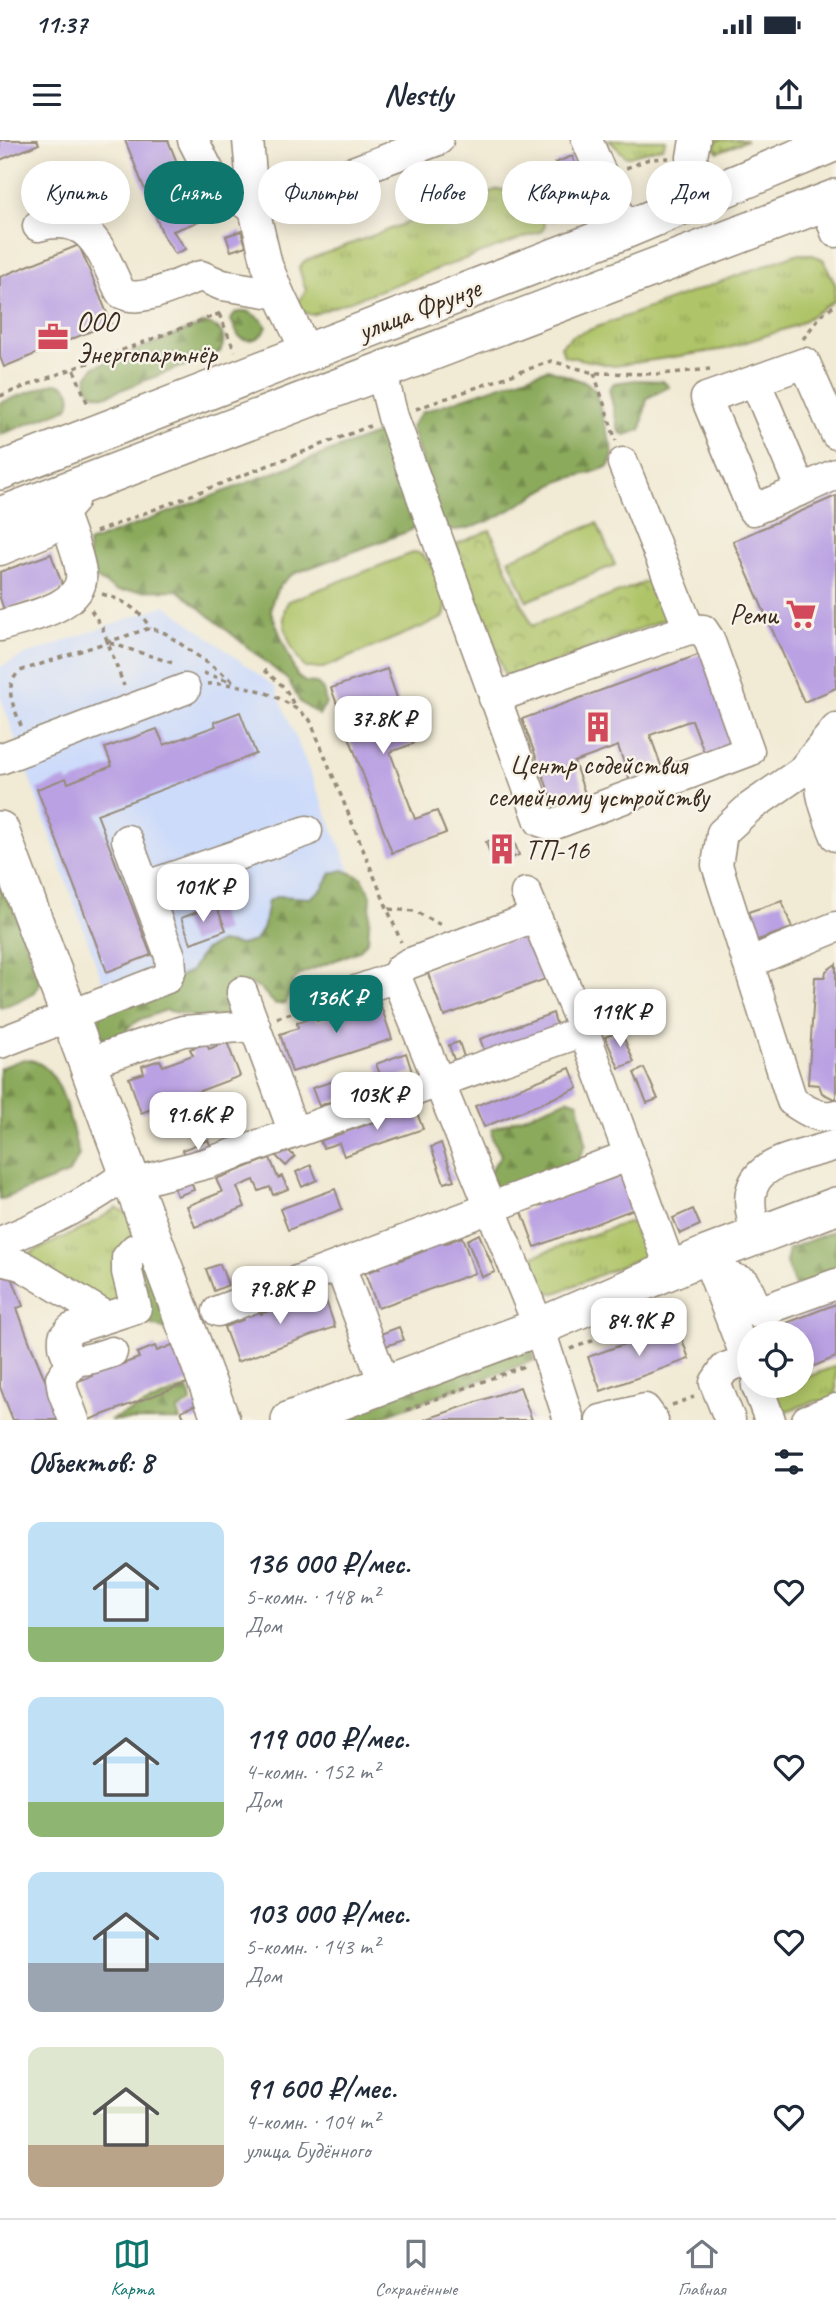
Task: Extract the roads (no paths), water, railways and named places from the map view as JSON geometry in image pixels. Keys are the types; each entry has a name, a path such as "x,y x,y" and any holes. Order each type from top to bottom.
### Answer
{"main road":[{"name":"улица Фрунзе","path":"732,184 836,142"},
{"name":"улица Фрунзе","path":"0,516 380,370 832,211"},
{"name":"улица Фрунзе","path":"0,471 646,221"},
{"path":"0,830 90,1062 221,1420"},
{"path":"290,1420 394,1398 543,1343 672,1272 712,1270 758,1236 836,1206"}],"street":[{"path":"193,140 216,185 254,209"},
{"path":"247,140 254,209 267,265 307,353"},
{"path":"254,209 439,140"},
{"path":"587,140 625,230"},
{"path":"38,226 57,220 81,226 97,243 121,293 129,297 142,296 201,276 222,285 279,294"},
{"path":"836,434 805,363 706,398 753,510 836,474"},
{"path":"380,370 393,417 494,698 540,821 552,825 749,751 709,639 703,630 689,629 494,698"},
{"path":"755,381 802,489"},
{"path":"623,463 689,629"},
{"path":"0,626 65,604 78,591 82,575 67,528 83,484"},
{"path":"0,550 47,531 67,528"},
{"path":"0,759 132,709 190,676"},
{"path":"836,729 801,772 749,808 722,833 718,864 792,1101 807,1112 830,1117 836,1115"},
{"path":"836,765 824,773 820,780 828,819 836,836"},
{"path":"144,887 307,831"},
{"path":"0,1044 167,978 171,969 170,956 127,840"},
{"path":"330,1000 461,944 530,905 584,1031 672,1272"},
{"path":"748,963 836,927"},
{"path":"402,970 437,1084 491,1208 543,1343 569,1420"},
{"path":"242,992 293,1130"},
{"path":"90,1062 183,1031 255,1026"},
{"path":"0,1242 47,1223 131,1178 208,1163 293,1130 437,1084 584,1031"},
{"path":"758,1236 748,1211 748,1195 753,1181 774,1164 836,1145"},
{"path":"218,1311 630,1155"},
{"path":"112,1352 83,1362 74,1361 69,1358 63,1344 66,1332 107,1317 140,1320 127,1272 127,1258 135,1249 156,1242"},
{"path":"0,1261 21,1265 107,1317"},
{"path":"340,1266 394,1398"},
{"path":"712,1270 745,1283 758,1312 836,1284"},
{"path":"712,1270 737,1334"},
{"path":"74,1361 61,1378 62,1391 74,1420"},
{"path":"730,1420 715,1383 724,1368 737,1369"},
{"path":"762,1398 770,1420"},
{"path":"601,1420 637,1409 651,1417"},
{"path":"807,1420 836,1409"}],"place":[{"name":"ООО Энергопартнёр","path":"53,337"},
{"name":"Реми","path":"801,614"},
{"name":"Центр содействия семейному устройству","path":"598,727"},
{"name":"ТП-16","path":"502,849"}]}
